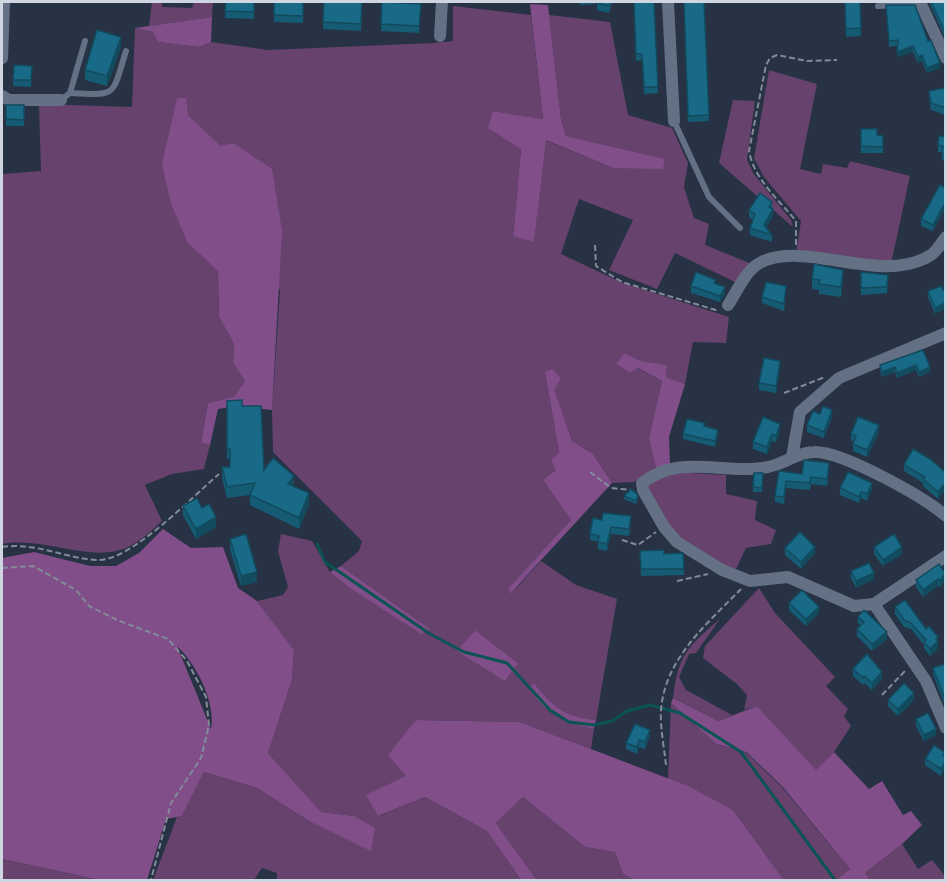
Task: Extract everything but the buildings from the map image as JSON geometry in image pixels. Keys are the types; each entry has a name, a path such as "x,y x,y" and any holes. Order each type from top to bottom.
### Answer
{"street":[{"path":"2,58 4,2"},
{"path":"440,36 442,2"},
{"path":"668,2 674,121"},
{"path":"921,2 945,58"},
{"path":"2,96 9,100 65,97"},
{"path":"728,305 757,265 776,256 796,256 865,266 913,263 932,254 945,237"},
{"path":"792,457 801,412 839,378 945,333"},
{"path":"945,516 934,507 862,466 815,452 792,457 774,466 744,469 694,464 654,473 642,486 664,527 677,542 722,570 750,581 788,577 854,606 874,604 945,556"},
{"path":"874,604 926,681 945,728"}],"lane":[{"path":"878,6 921,2"},
{"path":"85,41 65,97 105,95 114,89 126,51"},
{"path":"674,121 709,197 740,228"}],"path":[{"path":"796,256 796,221 756,174 750,157 766,65 770,58 777,55 807,61 837,60"},
{"path":"595,245 596,266 622,282 726,313 728,305"},
{"path":"784,393 821,377 839,378"},
{"path":"590,472 611,488 642,486"},
{"path":"2,547 36,546 97,560 112,559 131,549 219,474"},
{"path":"622,540 638,545 664,527"},
{"path":"2,568 33,566 76,590 89,606 117,620 168,639 187,661 206,697 209,725 201,758 171,802 151,880"},
{"path":"677,581 722,570"},
{"path":"666,765 661,709 672,673 688,643 750,581"},
{"path":"882,695 913,662"}],"shaded area":[{"path":"152,2 162,2 162,7 192,8 194,2 213,2 212,17 149,26"},
{"path":"530,4 548,5 561,119 566,136 665,159 663,169 613,168 546,140 534,242 513,236 521,149 488,128 493,111 543,119"},
{"path":"453,6 531,15 543,119 493,111 521,149 513,235 534,242 545,140 613,168 664,159 566,136 561,119 549,15 610,22 628,115 672,128 688,163 684,187 694,218 709,224 705,245 752,264 737,283 675,253 657,289 609,270 633,220 579,199 561,254 623,283 729,317 726,343 693,342 685,384 666,377 667,365 642,361 624,353 616,364 630,373 637,368 662,381 649,438 656,469 634,482 612,483 593,454 572,441 545,372 559,453 556,470 543,480 571,520 511,594 541,561 576,585 617,599 596,720 585,719 560,709 534,683 528,688 541,705 556,716 594,729 591,749 520,722 416,720 406,775 379,816 425,797 487,831 521,880 277,880 277,873 262,868 254,880 153,880 177,817 182,816 204,772 257,788 309,821 354,816 321,812 268,753 292,680 294,650 257,601 283,595 288,587 278,551 281,534 312,541 330,572 347,586 430,629 341,566 359,551 362,541 273,452 272,410 280,291 221,146 188,115 188,243 218,270 219,317 234,344 233,363 245,381 235,397 208,403 201,441 210,445 204,469 172,474 145,485 162,521 137,542 122,549 106,552 89,552 19,542 2,544 2,174 41,171 39,104 132,107 135,28 153,32 158,42 199,47 211,42 268,50 453,41","holes":["475,630 518,663 458,651"]},
{"path":"212,17 211,42 199,47 158,42 153,32 135,28"},
{"path":"769,70 817,84 800,169 821,174 823,164 847,168 850,161 910,176 891,264 796,253 801,221 764,177 754,158"},
{"path":"177,98 186,98 188,115 221,146 233,143 272,169 282,231 272,410 236,406 218,409 210,445 201,442 208,403 234,397 245,381 233,363 234,344 219,317 218,271 188,243 171,204 162,164"},
{"path":"733,100 755,101 747,159 753,173 791,220 793,227 719,163"},
{"path":"624,353 642,361 667,365 666,377 685,384 669,437 670,464 656,469 649,438 662,381 638,368 630,373 616,364"},
{"path":"552,369 561,378 554,390 572,441 593,454 612,483 510,594 509,588 571,520 543,480 556,470 551,460 559,453 545,372"},
{"path":"676,472 726,475 726,494 757,501 755,520 776,530 771,544 746,548 735,571 680,539 662,522 646,484"},
{"path":"163,529 191,548 223,547 238,588 257,601 294,650 292,680 268,753 321,812 354,816 375,828 371,851 309,821 257,788 204,772 182,816 166,819 147,880 100,880 2,859 2,558 34,552 90,566 116,566 139,553","holes":["177,646 203,684 212,718 211,729"]},
{"path":"341,566 430,629 421,634 347,586 330,572"},
{"path":"759,588 775,613 835,677 826,686 848,709 844,716 851,726 834,752 816,771 757,706 744,710 747,695 737,684 703,658 705,646"},
{"path":"720,619 696,653 689,654 679,677 686,690 732,715 718,721 673,698 678,671 686,652"},
{"path":"475,630 518,663 505,681 457,651"},
{"path":"534,683 560,709 585,719 596,720 594,729 574,724 548,710 528,688"},
{"path":"673,698 718,721 757,706 816,770 834,752 869,789 882,781 903,815 911,811 922,825 865,873 870,880 836,880 850,869 782,786 746,752 716,744 671,703"},
{"path":"671,703 716,744 745,752 781,786 850,869 836,880 784,880 733,810 668,779"},
{"path":"416,720 520,722 688,786 733,810 784,880 634,880 623,874 615,852 585,847 523,797 496,823 537,880 521,880 487,831 425,797 378,816 366,795 406,776 388,755"},
{"path":"523,797 585,847 615,852 623,874 634,880 537,880 496,823"},
{"path":"902,844 918,869 932,860 945,876 945,880 870,880 865,873"},
{"path":"2,859 100,880 2,880"}],"waterway":[{"path":"317,544 325,562 430,634 464,652 507,663 550,710 569,722 594,725 612,721 627,711 650,705 680,713 741,752 835,880"}]}
